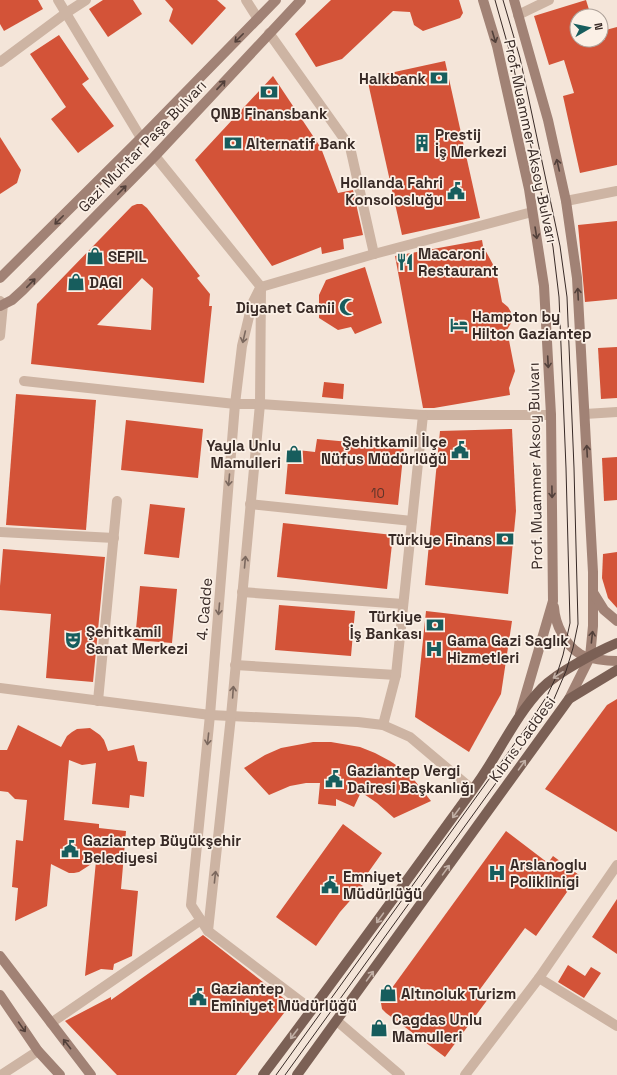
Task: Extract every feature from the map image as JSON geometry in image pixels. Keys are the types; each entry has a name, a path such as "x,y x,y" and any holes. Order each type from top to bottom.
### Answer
{"main road":[{"name":"Gazi Muhtar Paşa Bulvarı","path":"0,278 141,138 276,0"},
{"name":"Gazi Muhtar Paşa Bulvarı","path":"1,304 12,300 24,290 155,156 301,0"},
{"name":"Prof. Muammer Aksoy Bulvarı","path":"483,0 496,46 529,189 544,286 551,415 553,601 520,716"},
{"name":"Prof. Muammer Aksoy Bulvarı","path":"514,0 548,120 566,201 577,278 594,593 590,657 569,699"},
{"path":"594,593 604,610 617,621"},
{"path":"553,601 555,617 561,633 573,648 581,655 617,661"},
{"path":"263,1075 473,790 520,716 542,688 551,680 617,643"},
{"name":"Kıbrıs Caddesi","path":"297,1075 569,699 617,670"},
{"path":"0,956 91,1075"},
{"path":"0,995 38,1051 60,1075"}],"street":[{"path":"58,0 141,138"},
{"path":"0,62 86,0"},
{"path":"246,0 258,19"},
{"path":"518,15 549,0"},
{"path":"269,33 350,147 374,254"},
{"path":"155,156 261,286 260,404 231,716 206,918 208,931 312,1010"},
{"path":"566,201 617,191"},
{"path":"261,286 532,212"},
{"name":"4. Cadde","path":"206,918 191,905 210,715 235,404 242,346 252,304 261,286"},
{"path":"0,336 1,304"},
{"path":"24,381 235,404 260,404 422,415 551,415"},
{"path":"585,414 617,412"},
{"path":"383,725 396,675 422,415"},
{"path":"98,701 117,501"},
{"path":"250,504 412,521"},
{"path":"0,532 114,538"},
{"path":"242,592 403,604"},
{"path":"235,665 396,675"},
{"path":"0,688 210,715 358,722 383,725 410,737 473,790"},
{"path":"466,1075 539,978 617,865"},
{"path":"51,1023 206,918"},
{"path":"539,978 617,1026"},
{"path":"337,1021 400,1075"},
{"path":"1,1075 38,1051"}],"building":[{"path":"0,0 38,0 43,9 4,31 0,24"},
{"path":"103,0 133,0 142,14 108,37 89,9"},
{"path":"165,0 217,0 226,8 192,45 169,21 173,9"},
{"path":"331,0 459,0 463,13 460,18 423,31 414,25 410,12 393,11 342,59 316,67 295,34"},
{"path":"586,0 588,8 569,8 569,48 609,48 609,29 617,27 617,165 580,173 563,96 574,93 564,60 549,65 534,16"},
{"path":"59,35 89,79 82,84 114,126 78,153 51,119 66,107 30,54"},
{"name":"Prestij İş Merkezi","path":"445,61 480,218 402,235 367,78"},
{"path":"273,76 321,148 338,193 353,190 363,235 343,239 344,249 322,254 321,247 272,266 195,160"},
{"path":"0,137 21,170 17,183 0,194"},
{"path":"142,204 147,208 200,276 197,278 210,294 209,306 212,306 204,383 31,364 37,304 132,206","holes":["142,278 153,288 151,330 97,325"]},
{"path":"617,221 617,299 585,302 578,225"},
{"name":"Hampton by Hilton Gaziantep","path":"482,240 483,246 496,270 502,302 511,312 511,323 507,330 515,371 509,388 510,395 434,408 423,408 395,256"},
{"name":"Diyanet Camii","path":"365,267 382,323 355,334 351,327 338,330 319,318 319,295 326,280"},
{"path":"617,347 617,398 601,399 598,348"},
{"path":"324,382 344,384 343,399 322,397"},
{"path":"16,394 96,400 86,530 6,525"},
{"path":"126,420 203,429 198,478 121,470"},
{"path":"512,429 516,511 508,594 425,585 440,431"},
{"path":"317,439 404,447 398,505 285,494 289,449 315,452"},
{"path":"617,457 617,500 604,501 602,458"},
{"path":"150,504 185,508 179,558 144,554"},
{"path":"283,523 393,535 387,589 277,577"},
{"name":"Şehitkamil Sanat Merkezi","path":"3,549 105,557 93,682 46,678 51,614 0,610"},
{"path":"617,552 617,608 608,598 602,578 603,554"},
{"path":"140,586 177,589 172,643 135,640"},
{"path":"279,605 355,611 351,656 275,650"},
{"path":"426,611 512,621 501,694 469,752 415,717"},
{"path":"617,699 617,832 545,789 607,705"},
{"name":"Gaziantep Büyükşehir Belediyesi","path":"18,725 61,747 67,736 72,732 77,729 90,728 104,740 108,751 134,745 138,761 147,762 144,797 130,795 129,808 92,804 96,763 82,765 69,760 64,820 99,824 99,828 126,831 121,889 138,891 132,956 114,964 113,970 101,969 85,976 96,861 79,872 74,873 69,873 51,864 47,906 15,921 18,888 12,887 16,840 23,841 27,800 15,799 8,792 0,791 0,750 7,750"},
{"name":"Gaziantep Vergi Dairesi Başkanlığı","path":"313,742 331,742 360,747 375,753 402,769 415,781 431,801 394,818 377,803 361,792 354,807 336,799 336,806 318,804 320,783 306,783 290,786 269,795 244,768 265,755 281,748"},
{"name":"Emniyet Müdürlüğü","path":"343,824 382,853 360,884 363,886 340,912 316,946 276,917"},
{"path":"506,831 548,863 553,856 579,875 536,936 525,928 478,992 488,999 445,1057 386,1013 382,1009 381,1003"},
{"path":"617,899 617,954 592,937"},
{"name":"Gaziantep Eminiyet Müdürlüğü","path":"203,935 291,1004 236,1075 117,1075 65,1021 111,997 111,1000"},
{"path":"568,965 585,976 591,967 601,973 584,998 558,982"}],"tram line":[{"path":"276,1075 528,725 547,696 556,677 563,655 570,623 566,468 559,297 553,247 512,60 495,0"},
{"path":"285,1075 535,729 554,699 566,671 578,624 574,468 567,297 560,246 520,58 503,0"}],"place":[{"name":"Halkbank","path":"439,78"},
{"name":"QNB Finansbank","path":"269,92"},
{"name":"Alternatif Bank","path":"233,143"},
{"name":"Prestij İş Merkezi","path":"422,143"},
{"name":"Hollanda Fahri Konsolosluğu","path":"456,191"},
{"name":"SEPIL","path":"95,256"},
{"name":"Macaroni Restaurant","path":"405,262"},
{"name":"DAGI","path":"76,282"},
{"name":"Diyanet Camii","path":"348,307"},
{"name":"Hampton by Hilton Gaziantep","path":"459,325"},
{"name":"Şehitkamil İlçe Nüfus Müdürlüğü","path":"460,450"},
{"name":"Yayla Unlu Mamulleri","path":"294,454"},
{"name":"Türkiye Finans","path":"505,539"},
{"name":"Türkiye İş Bankası","path":"435,625"},
{"name":"Şehitkamil Sanat Merkezi","path":"73,640"},
{"name":"Gama Gazi Saglık Hizmetleri","path":"434,649"},
{"name":"Gaziantep Vergi Dairesi Başkanlığı","path":"334,779"},
{"name":"Gaziantep Büyükşehir Belediyesi","path":"70,849"},
{"name":"Arslanoglu Poliklinigi","path":"497,873"},
{"name":"Emniyet Müdürlüğü","path":"330,885"},
{"name":"Altınoluk Turizm","path":"388,993"},
{"name":"Gaziantep Eminiyet Müdürlüğü","path":"198,997"},
{"name":"Cagdas Unlu Mamulleri","path":"379,1028"}]}
